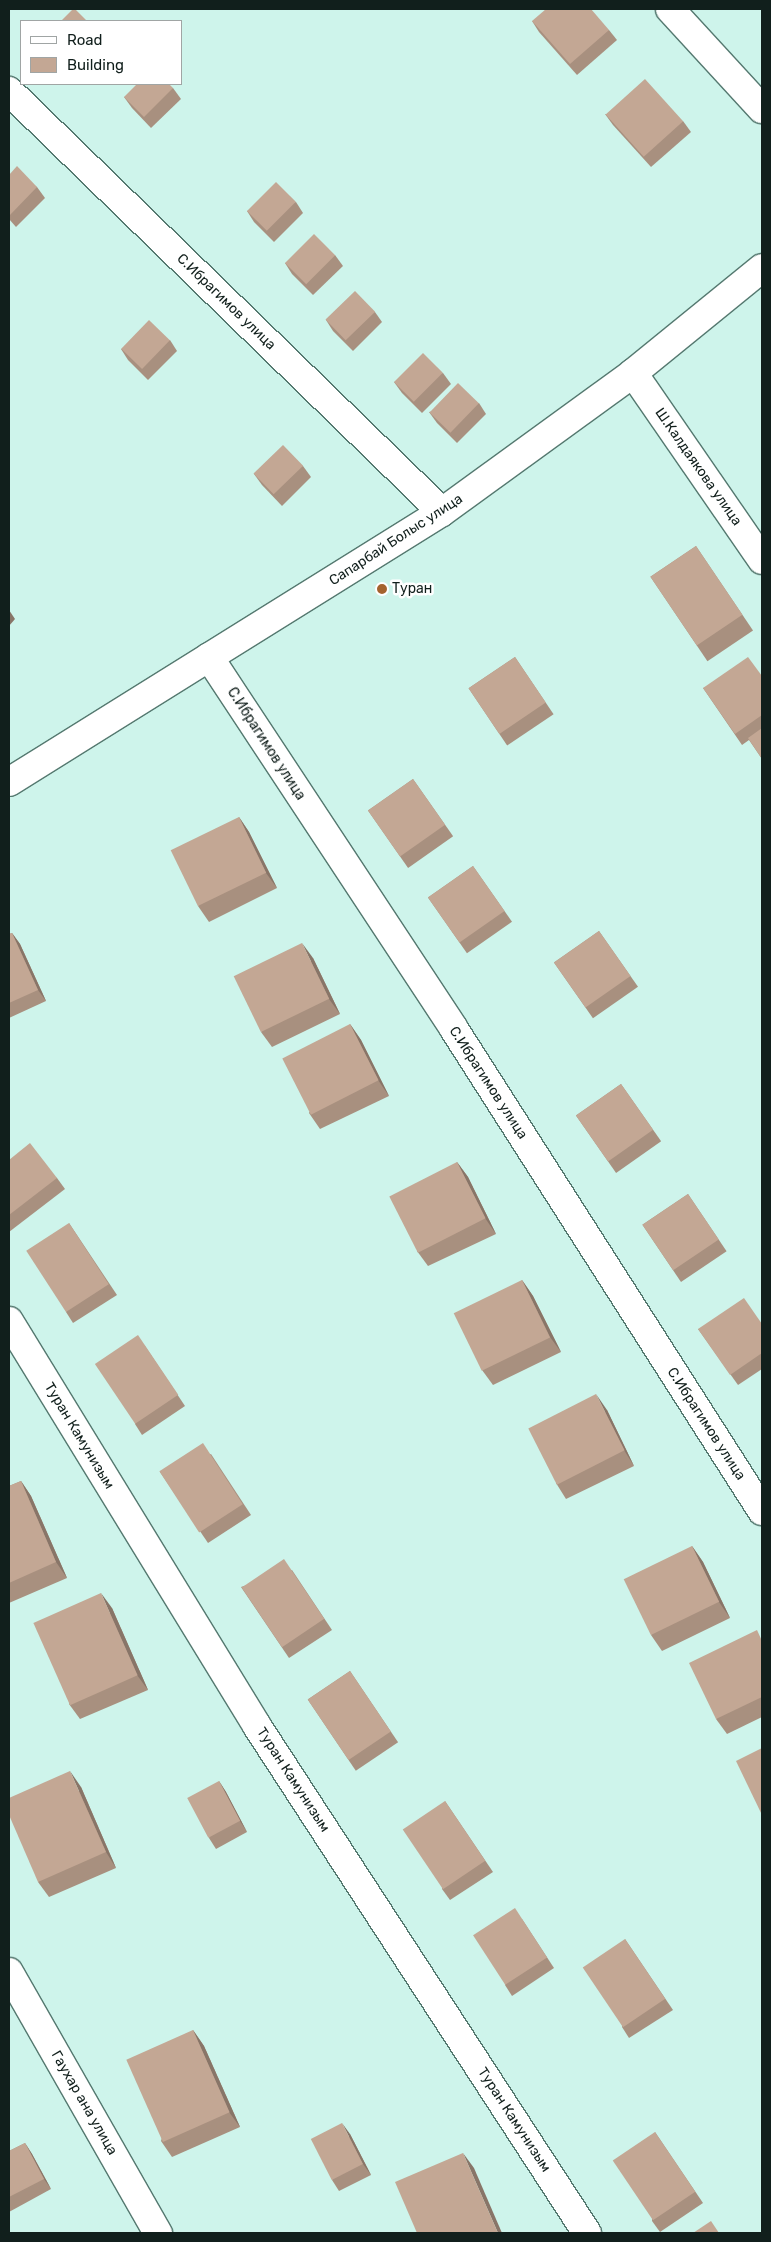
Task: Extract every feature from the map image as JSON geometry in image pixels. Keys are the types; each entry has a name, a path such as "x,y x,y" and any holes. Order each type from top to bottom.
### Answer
{"street":[{"path":"670,9 762,109"},
{"name":"С.Ибрагимов улица","path":"9,91 442,512"},
{"name":"Сапарбай Болыс улица","path":"9,782 442,512 633,373 762,268"},
{"name":"Ш.Калдаякова улица","path":"633,373 762,560"},
{"name":"С.Ибрагимов улица","path":"209,657 454,1029 762,1511"},
{"name":"Туран Камунизым","path":"9,1321 257,1726 587,2233"},
{"name":"Гаухар ана улица","path":"9,1972 158,2233"}],"building":[{"path":"75,9 86,20 62,20"},
{"path":"546,9 591,9 609,30 570,64 532,21"},
{"path":"645,79 683,121 644,157 606,114"},
{"path":"136,85 170,85 173,88 144,117 124,97"},
{"path":"17,166 37,187 9,216 9,175"},
{"path":"276,182 296,202 267,231 247,211"},
{"path":"314,234 335,255 306,284 285,263"},
{"path":"355,291 375,312 346,340 326,319"},
{"path":"149,320 170,340 142,369 121,349"},
{"path":"423,353 443,373 414,402 394,382"},
{"path":"458,383 479,403 450,433 430,412"},
{"path":"283,445 303,466 274,494 254,473"},
{"path":"696,546 742,615 697,646 650,577"},
{"path":"515,657 546,703 499,734 469,688"},
{"path":"748,657 762,676 762,715 735,734 703,688"},
{"path":"762,728 762,759 748,738"},
{"path":"413,779 445,825 400,856 368,811"},
{"path":"239,817 266,873 198,906 171,850"},
{"path":"473,866 505,911 459,943 428,898"},
{"path":"599,931 631,976 585,1008 554,963"},
{"path":"12,933 38,990 9,1003 9,934"},
{"path":"302,943 329,999 261,1032 234,976"},
{"path":"350,1024 379,1080 311,1115 282,1059"},
{"path":"621,1084 653,1130 608,1161 576,1116"},
{"path":"30,1143 57,1178 9,1215 9,1160"},
{"path":"457,1162 486,1218 418,1253 389,1197"},
{"path":"688,1194 719,1240 673,1270 642,1225"},
{"path":"69,1223 109,1284 66,1312 26,1251"},
{"path":"522,1280 550,1338 482,1371 454,1313"},
{"path":"744,1298 762,1324 762,1353 730,1375 698,1329"},
{"path":"138,1335 178,1395 135,1424 95,1364"},
{"path":"596,1394 625,1450 557,1485 528,1429"},
{"path":"203,1443 243,1504 199,1533 159,1471"},
{"path":"21,1481 56,1562 9,1583 9,1486"},
{"path":"692,1546 719,1602 651,1635 624,1579"},
{"path":"284,1559 324,1619 282,1647 242,1588"},
{"path":"101,1593 138,1675 70,1705 33,1623"},
{"path":"757,1630 762,1641 762,1697 716,1719 689,1663"},
{"path":"350,1671 391,1732 349,1760 308,1700"},
{"path":"762,1748 762,1815 736,1761"},
{"path":"70,1771 106,1852 38,1882 9,1815 9,1798"},
{"path":"219,1781 240,1821 208,1838 187,1798"},
{"path":"445,1801 485,1861 443,1889 403,1830"},
{"path":"515,1908 547,1957 505,1985 473,1935"},
{"path":"625,1939 665,1999 623,2027 583,1968"},
{"path":"193,2030 230,2112 163,2142 126,2060"},
{"path":"342,2123 363,2164 332,2180 311,2139"},
{"path":"655,2132 695,2192 653,2220 613,2161"},
{"path":"25,2143 44,2179 9,2197 9,2151"},
{"path":"463,2153 498,2233 417,2233 395,2182"},
{"path":"711,2221 719,2233 693,2233"}],"place":[{"name":"Туран","path":"382,589"}]}
